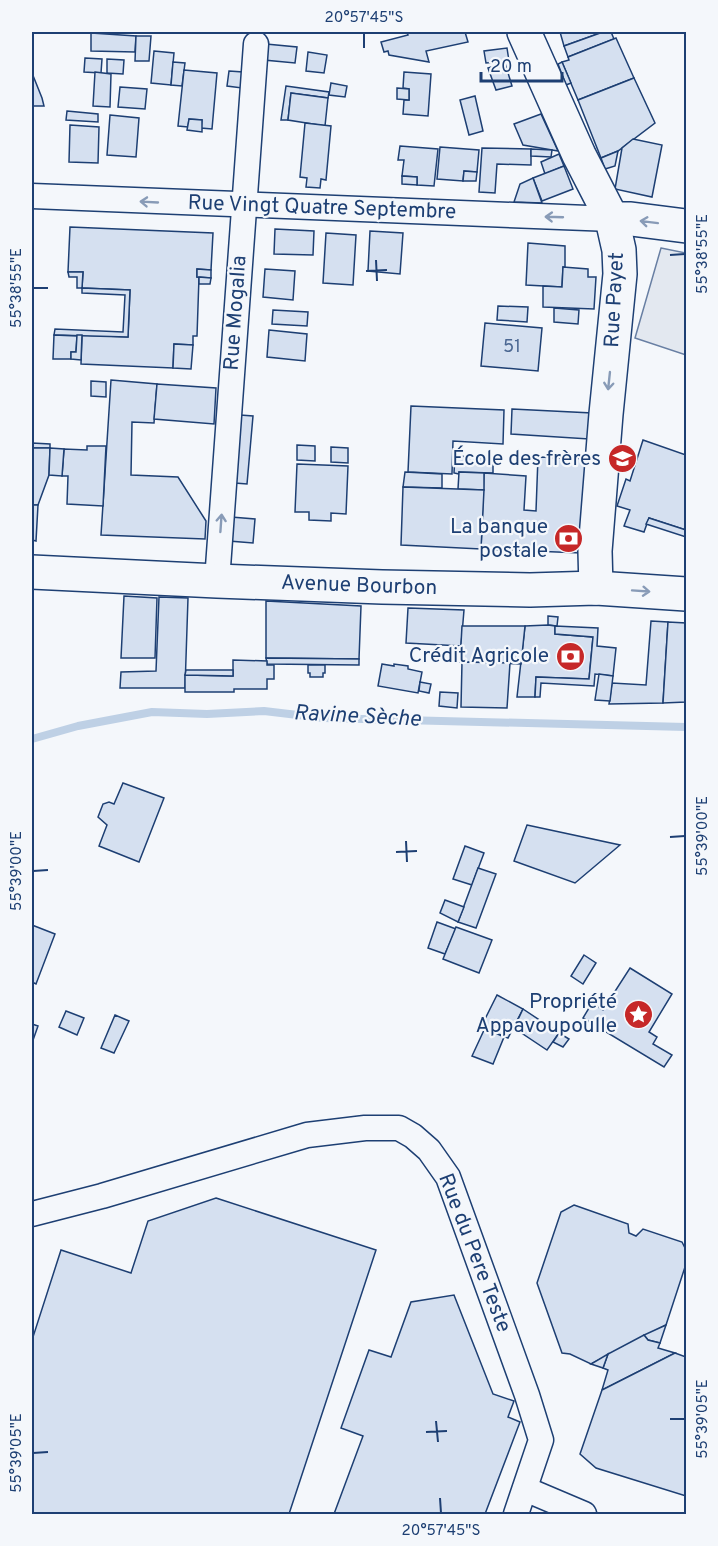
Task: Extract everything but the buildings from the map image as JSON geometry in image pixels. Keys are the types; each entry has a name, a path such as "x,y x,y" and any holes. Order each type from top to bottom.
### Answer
{"main road":[{"name":"Rue Payet","path":"524,32 579,155 612,219 619,250 620,274 595,551 596,588"},
{"path":"612,219 687,226"},
{"name":"Avenue Bourbon","path":"32,572 217,581 530,590 596,588 687,594"}],"street":[{"name":"Rue Mogalia","path":"217,581 256,44"},
{"name":"Rue Vingt Quatre Septembre","path":"32,196 612,219"},
{"name":"Rue du Pere Teste","path":"32,1214 102,1196 307,1135 365,1128 399,1128 413,1136 429,1150 448,1178 527,1395 541,1440 516,1515"},
{"path":"525,1489 584,1515"}],"shaded area":[{"path":"661,248 686,253 686,355 635,338"}],"waterway":[{"name":"Ravine Sèche","path":"32,739 78,726 152,712 207,714 264,711 323,718 686,727"}],"place":[{"name":"École des frères","path":"622,459"},
{"name":"La banque postale","path":"569,539"},
{"name":"Crédit Agricole","path":"570,656"},
{"name":"Propriété Appavoupoulle","path":"638,1014"}]}
